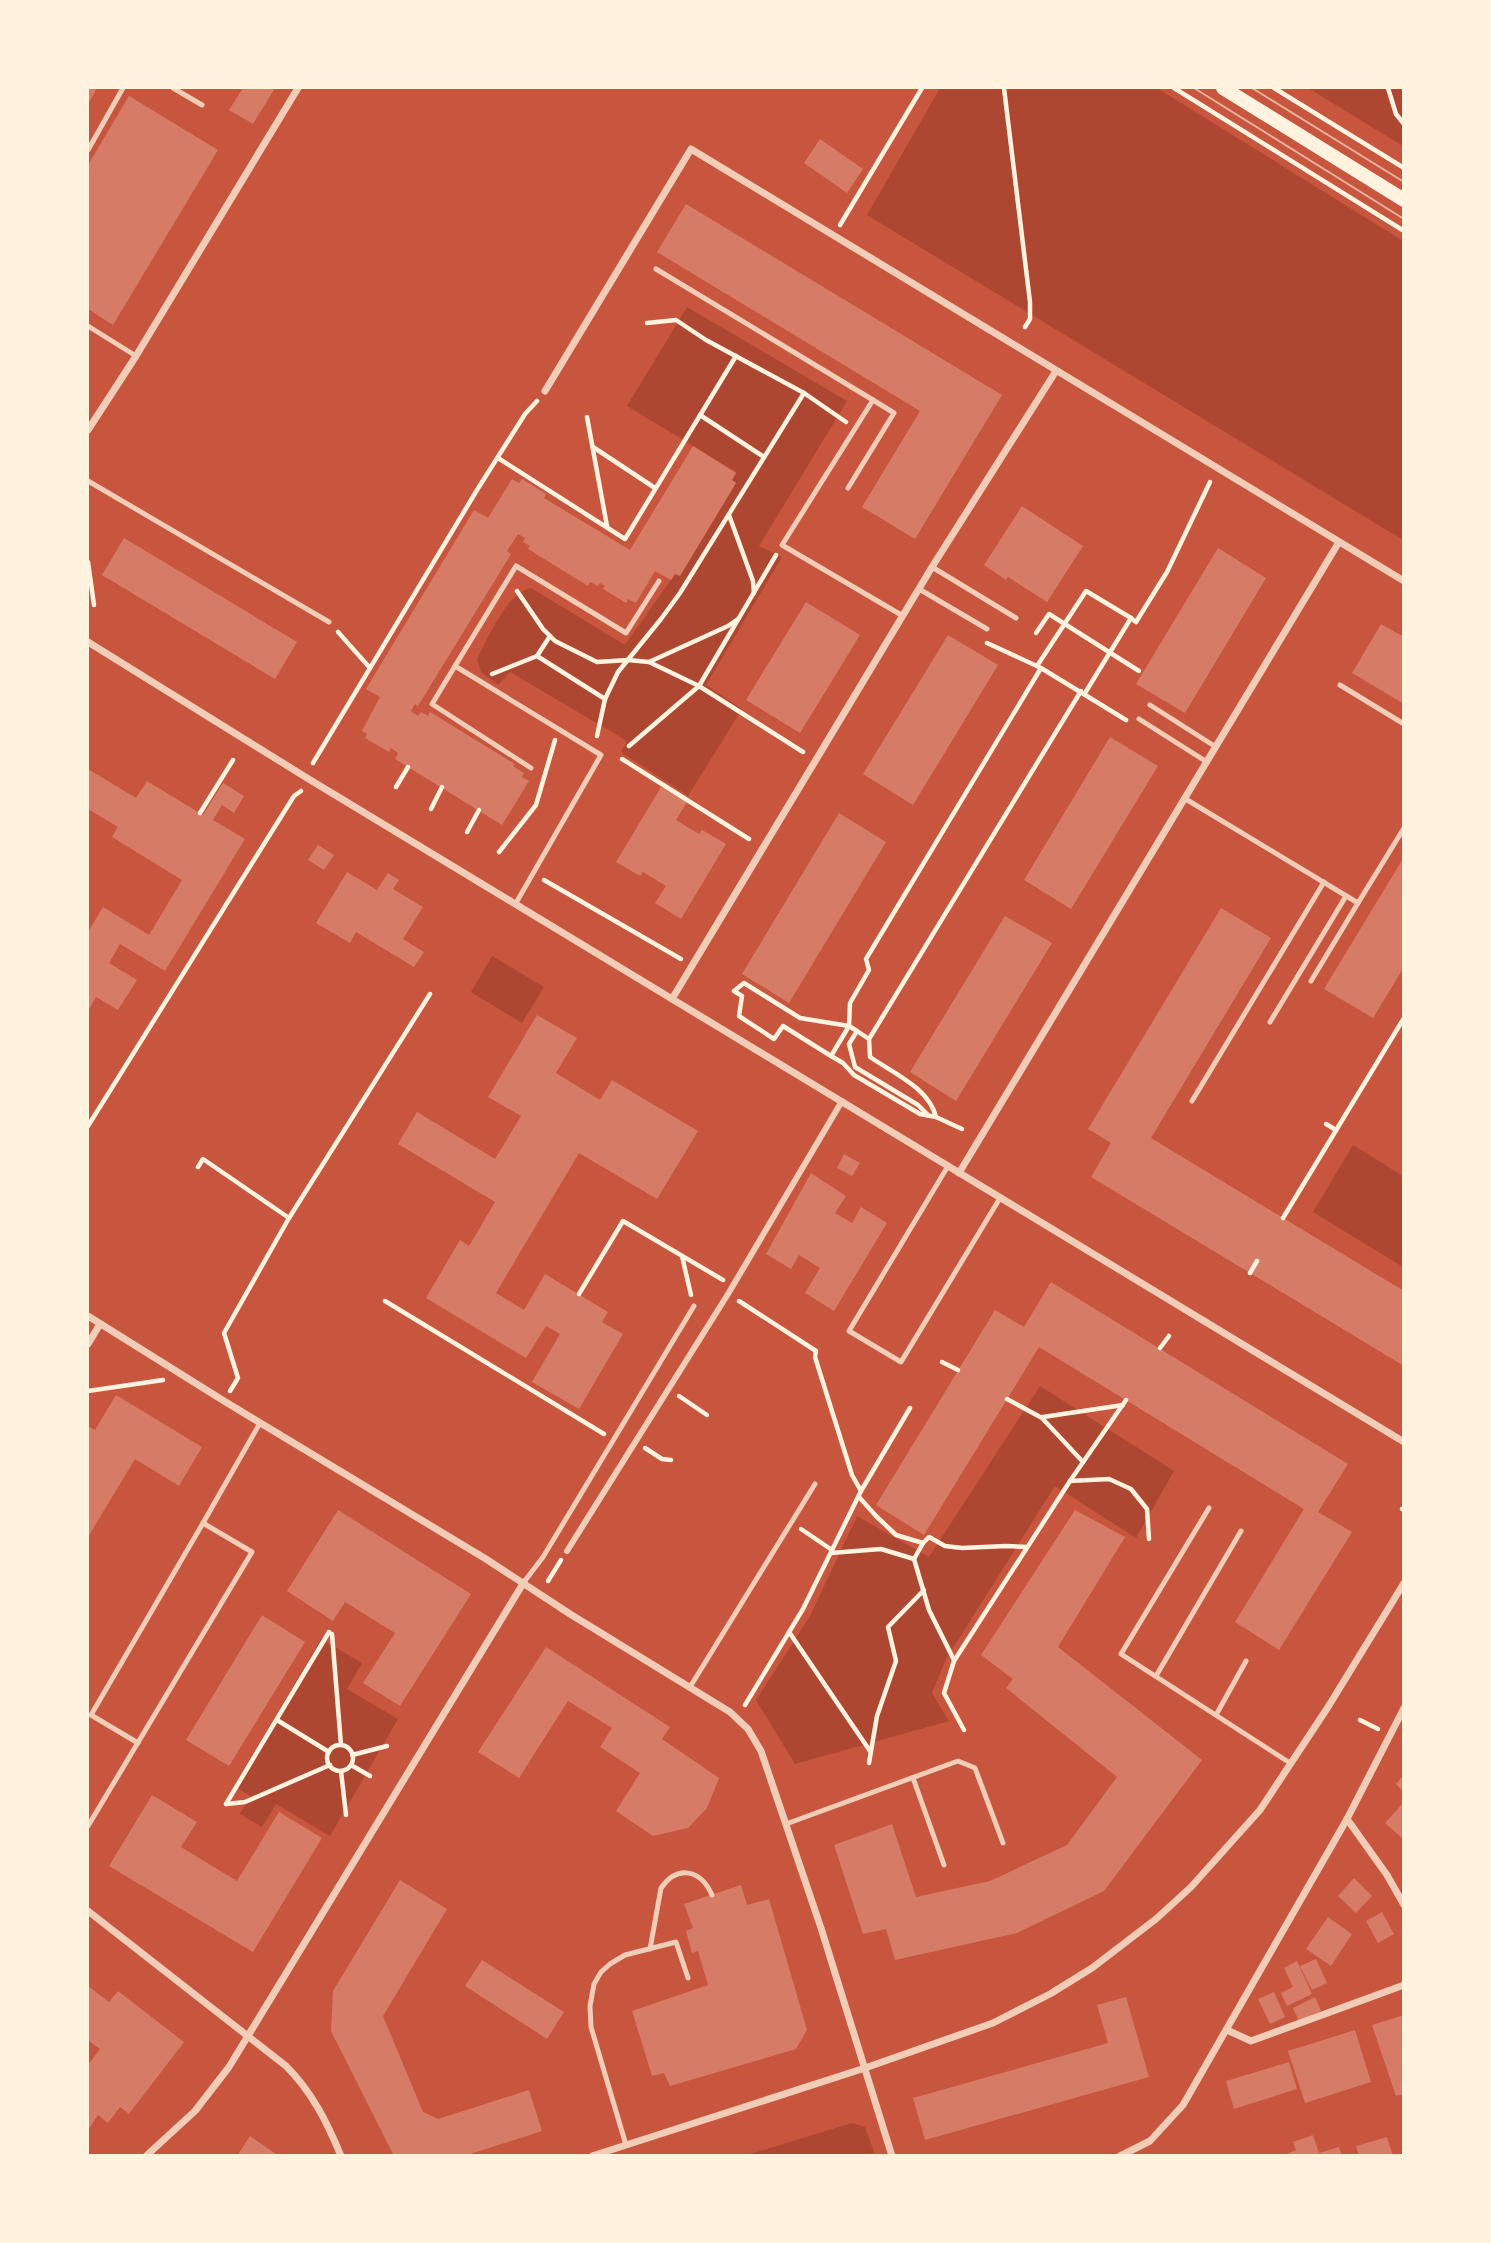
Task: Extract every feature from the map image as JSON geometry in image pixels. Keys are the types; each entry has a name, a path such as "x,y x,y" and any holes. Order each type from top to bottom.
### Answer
{"main road":[{"path":"1223,88 1404,200"}],"street":[{"path":"88,430 136,356 298,88"},
{"path":"545,391 691,149 1404,581"},
{"path":"672,999 932,567 1056,371"},
{"path":"959,1173 1339,542"},
{"path":"88,642 307,778 1404,1442"},
{"path":"567,1551 733,1286 842,1101"},
{"path":"88,1316 524,1582 570,1614 730,1713 748,1729 761,1751 786,1824 892,2155"},
{"path":"88,1344 100,1324"},
{"path":"146,2155 195,2111 229,2067 524,1582"},
{"path":"592,2155 865,2068 993,2023 1050,1994 1092,1968 1156,1919 1191,1887 1261,1810 1404,1583"},
{"path":"1120,2155 1150,2141 1183,2105 1347,1819 1404,1708"},
{"path":"1347,1819 1387,1875 1404,1905"},
{"path":"88,1911 286,2066 310,2092 329,2125 341,2155"},
{"path":"1227,2030 1251,2040 1404,1985"}],"lane":[{"path":"88,150 123,88"},
{"path":"173,88 202,105"},
{"path":"656,269 894,412 848,488"},
{"path":"88,338 90,328 136,356"},
{"path":"873,400 782,545 903,616"},
{"path":"88,481 329,622"},
{"path":"531,768 432,704 516,566 626,633 659,581"},
{"path":"932,567 1016,618"},
{"path":"919,589 987,629"},
{"path":"455,666 601,755 516,904"},
{"path":"1340,685 1404,724"},
{"path":"1150,705 1216,747"},
{"path":"1139,719 1207,762"},
{"path":"1184,798 1358,903"},
{"path":"1311,981 1404,828"},
{"path":"1192,1101 1324,882"},
{"path":"1270,1022 1346,896"},
{"path":"948,1167 849,1331 901,1362 1000,1198"},
{"path":"524,1582 543,1557 694,1306"},
{"path":"138,1743 91,1715 260,1423"},
{"path":"690,1687 815,1484"},
{"path":"1209,1508 1121,1654 1290,1763"},
{"path":"88,1826 252,1552 203,1523"},
{"path":"1156,1676 1241,1531"},
{"path":"1216,1715 1246,1661"},
{"path":"786,1824 958,1761 975,1768 1003,1843"},
{"path":"914,1778 944,1865"},
{"path":"650,1949 662,1888 666,1881 675,1875 694,1874 707,1883 712,1895"},
{"path":"626,2145 591,2027 590,2006 594,1984 601,1972 625,1955 676,1942 688,1978"}],"path":[{"path":"833,235 922,88"},
{"path":"1004,88 1030,302 1030,319 1025,327"},
{"path":"1174,88 1404,231"},
{"path":"1274,88 1404,168"},
{"path":"1388,88 1404,124"},
{"path":"647,323 676,320 804,393 855,429"},
{"path":"498,458 625,539 736,356"},
{"path":"313,763 525,414 545,391"},
{"path":"594,751 605,699 618,671 667,610 804,393"},
{"path":"699,415 764,457"},
{"path":"587,417 607,527"},
{"path":"593,447 655,488"},
{"path":"831,1056 849,1026 850,1003 869,970 866,959 1064,624 1086,591 1136,622 1167,572 1210,482"},
{"path":"728,514 753,581 754,594"},
{"path":"629,746 699,686 782,545"},
{"path":"88,562 94,605"},
{"path":"509,579 555,641 597,662 649,662 699,686 803,752"},
{"path":"1036,633 1049,614 1139,671"},
{"path":"649,662 728,626 741,616"},
{"path":"936,1117 933,1105 925,1095 870,1057 869,1039 1131,618"},
{"path":"329,622 370,668"},
{"path":"478,680 537,656 550,636"},
{"path":"983,642 1039,667 1135,726"},
{"path":"537,656 605,699"},
{"path":"499,852 536,805 558,729"},
{"path":"622,759 749,839"},
{"path":"200,813 233,760"},
{"path":"396,787 408,767"},
{"path":"431,809 442,787"},
{"path":"88,1126 294,796 302,791"},
{"path":"467,832 479,810"},
{"path":"543,880 681,959"},
{"path":"869,1039 849,1026 800,1018 744,983 734,991 742,996 739,1016 774,1039 783,1026 843,1063 854,1075 920,1114 936,1117 962,1129"},
{"path":"230,1392 238,1378 224,1333 289,1218 430,994"},
{"path":"1283,1218 1404,1018"},
{"path":"857,1031 849,1045 855,1067 918,1105 928,1115"},
{"path":"1326,1124 1336,1130"},
{"path":"198,1167 203,1159 289,1218"},
{"path":"579,1294 623,1221 733,1286"},
{"path":"682,1255 694,1306"},
{"path":"1250,1273 1257,1261"},
{"path":"728,1294 816,1351 815,1357 860,1494 876,1516 896,1535 923,1543"},
{"path":"385,1301 613,1440"},
{"path":"1160,1348 1168,1336"},
{"path":"942,1362 958,1370"},
{"path":"88,1391 172,1379"},
{"path":"668,1390 707,1415"},
{"path":"1007,1399 1042,1418 1083,1462"},
{"path":"964,1730 944,1693 954,1661 1124,1402 1042,1418"},
{"path":"745,1705 789,1632 860,1494 910,1408"},
{"path":"635,1442 662,1459 671,1460"},
{"path":"1070,1481 1109,1479 1130,1489 1147,1509 1149,1539"},
{"path":"792,1523 832,1551 881,1549 915,1559"},
{"path":"954,1661 929,1609 915,1559 923,1543 929,1537 945,1546 962,1548 1027,1547"},
{"path":"548,1581 567,1551"},
{"path":"869,1763 877,1716 895,1661 888,1627 924,1590"},
{"path":"789,1632 871,1752"},
{"path":"330,1765 245,1802 226,1804 330,1633 341,1745"},
{"path":"277,1720 329,1752"},
{"path":"341,1771 330,1765 327,1758 333,1747 341,1745 349,1748 352,1755 351,1765"},
{"path":"352,1755 387,1746"},
{"path":"341,1771 351,1765"},
{"path":"351,1765 370,1776"},
{"path":"341,1771 346,1815"}],"shaded area":[{"path":"940,88 1157,88 1403,241 1403,540 867,215"},
{"path":"1308,88 1403,88 1403,146"},
{"path":"687,307 847,401 759,546 782,557 706,685 742,709 688,796 621,752 627,741 510,672 498,685 481,672 477,659 506,607 522,591 531,588 625,645 675,574 680,576 736,483 732,480 736,472 627,406"},
{"path":"492,956 544,987 522,1023 471,992"},
{"path":"1353,1145 1403,1176 1403,1267 1313,1212"},
{"path":"1040,1386 1174,1471 1136,1538 1055,1486 946,1659 932,1693 949,1721 795,1764 756,1700 810,1616 857,1516 929,1557"},
{"path":"321,1639 362,1663 347,1689 398,1719 330,1836 276,1804 262,1827 240,1814 250,1796 234,1786"},
{"path":"852,2123 865,2127 875,2155 747,2155"}],"building":[{"path":"88,88 97,88 88,104"},
{"path":"243,88 275,88 253,124 229,110"},
{"path":"129,96 218,150 113,325 88,309 88,165"},
{"path":"820,139 863,169 847,193 804,163"},
{"path":"686,204 1002,395 915,539 862,507 920,411 657,252"},
{"path":"693,446 736,473 732,480 736,483 680,576 675,574 671,580 655,571 636,603 628,599 626,603 603,589 605,586 600,583 598,586 590,582 588,586 528,549 530,546 523,542 525,538 518,534 507,551 511,554 418,706 415,704 411,711 418,716 421,712 428,716 430,712 515,764 513,766 524,773 522,777 529,781 502,825 395,759 398,753 391,748 389,752 365,738 367,734 362,731 380,697 366,689 474,510 488,518 512,479 519,483 522,479 546,494 544,498 630,550"},
{"path":"1022,506 1083,546 1047,602 984,565"},
{"path":"124,538 297,642 275,679 102,575"},
{"path":"1218,548 1266,578 1185,713 1136,684"},
{"path":"806,602 860,635 800,733 746,700"},
{"path":"1381,624 1404,637 1404,704 1352,673"},
{"path":"948,635 998,665 913,805 863,774"},
{"path":"1110,737 1158,766 1071,909 1024,880"},
{"path":"88,769 136,798 147,781 203,815 223,783 244,796 234,813 222,805 213,820 245,839 165,971 120,944 109,963 137,980 118,1010 96,997 88,1011 88,932 103,907 149,935 182,880 112,837 118,827 88,809"},
{"path":"661,787 687,802 676,820 699,834 702,830 726,844 681,919 655,903 666,886 643,872 640,876 616,862"},
{"path":"839,813 886,842 789,1003 742,974"},
{"path":"318,845 334,855 324,870 308,860"},
{"path":"1404,857 1404,967 1373,1018 1324,989"},
{"path":"347,872 377,890 388,873 399,880 393,889 423,907 403,939 424,952 414,967 356,932 350,943 316,923"},
{"path":"1221,908 1271,938 1151,1138 1404,1291 1404,1366 1091,1177 1111,1143 1088,1129"},
{"path":"1005,916 1052,943 956,1101 910,1072"},
{"path":"537,1015 577,1038 556,1073 600,1100 612,1080 698,1131 657,1199 579,1153 496,1293 524,1310 545,1274 608,1312 602,1322 623,1334 579,1409 532,1382 560,1334 546,1326 526,1358 426,1298 460,1240 469,1246 495,1202 398,1144 417,1112 495,1159 521,1116 488,1097"},
{"path":"844,1154 860,1163 852,1176 837,1168"},
{"path":"811,1173 846,1196 835,1213 852,1223 861,1207 887,1223 834,1311 805,1293 820,1268 799,1255 791,1269 766,1254"},
{"path":"1051,1282 1348,1464 1318,1512 1352,1532 1279,1650 1235,1622 1304,1509 1039,1347 924,1535 876,1505 995,1310 1024,1327"},
{"path":"116,1395 202,1447 179,1486 135,1459 88,1537 88,1426 95,1430"},
{"path":"338,1510 471,1594 400,1706 363,1683 395,1633 345,1602 333,1621 287,1591"},
{"path":"1075,1510 1125,1537 1058,1647 1202,1760 1104,1891 1017,1933 895,1960 886,1929 863,1934 834,1845 892,1824 916,1897 990,1881 1067,1845 1117,1777 1006,1688 1013,1679 981,1655"},
{"path":"262,1615 305,1642 229,1766 186,1740"},
{"path":"546,1647 670,1727 662,1739 719,1778 707,1808 688,1828 653,1836 616,1811 640,1773 600,1747 612,1728 568,1701 519,1778 478,1752"},
{"path":"1404,1774 1404,1793 1396,1784"},
{"path":"152,1795 197,1822 181,1847 237,1881 279,1812 322,1838 253,1952 109,1866"},
{"path":"1404,1802 1404,1840 1385,1823"},
{"path":"1354,1878 1372,1896 1356,1913 1338,1896"},
{"path":"400,1880 447,1909 383,2016 423,2112 438,2119 529,2090 542,2131 464,2156 394,2156 331,2031 333,1991"},
{"path":"741,1885 747,1905 769,1899 807,2030 796,2049 670,2086 664,2073 652,2076 632,2011 708,1985 698,1951 692,1953 686,1931 693,1928 684,1904"},
{"path":"1382,1912 1394,1934 1378,1943 1366,1921"},
{"path":"1328,1917 1352,1934 1331,1966 1306,1949"},
{"path":"1316,1959 1327,1983 1312,1990 1300,1966"},
{"path":"482,1960 564,2012 547,2039 465,1986"},
{"path":"1297,1961 1312,1994 1287,2006 1281,1993 1293,1987 1284,1968"},
{"path":"88,1986 109,2002 118,1991 184,2042 129,2114 120,2107 108,2123 98,2115 88,2130 88,2065 100,2049 88,2040"},
{"path":"1274,1992 1285,2017 1270,2024 1258,1999"},
{"path":"1126,1997 1149,2077 925,2140 913,2098 1108,2043 1097,2005"},
{"path":"1315,1997 1321,2011 1299,2021 1293,2008"},
{"path":"1404,2015 1404,2094 1396,2096 1372,2025"},
{"path":"1355,2030 1371,2082 1305,2103 1288,2051"},
{"path":"1289,2062 1297,2089 1234,2109 1226,2081"},
{"path":"1313,2135 1319,2153 1339,2147 1342,2156 1282,2156 1296,2150 1293,2142"},
{"path":"250,2136 279,2156 237,2156"},
{"path":"1387,2137 1393,2156 1359,2156 1356,2146"}],"tram line":[{"path":"1194,88 1404,219"},
{"path":"1252,88 1404,182"}]}
